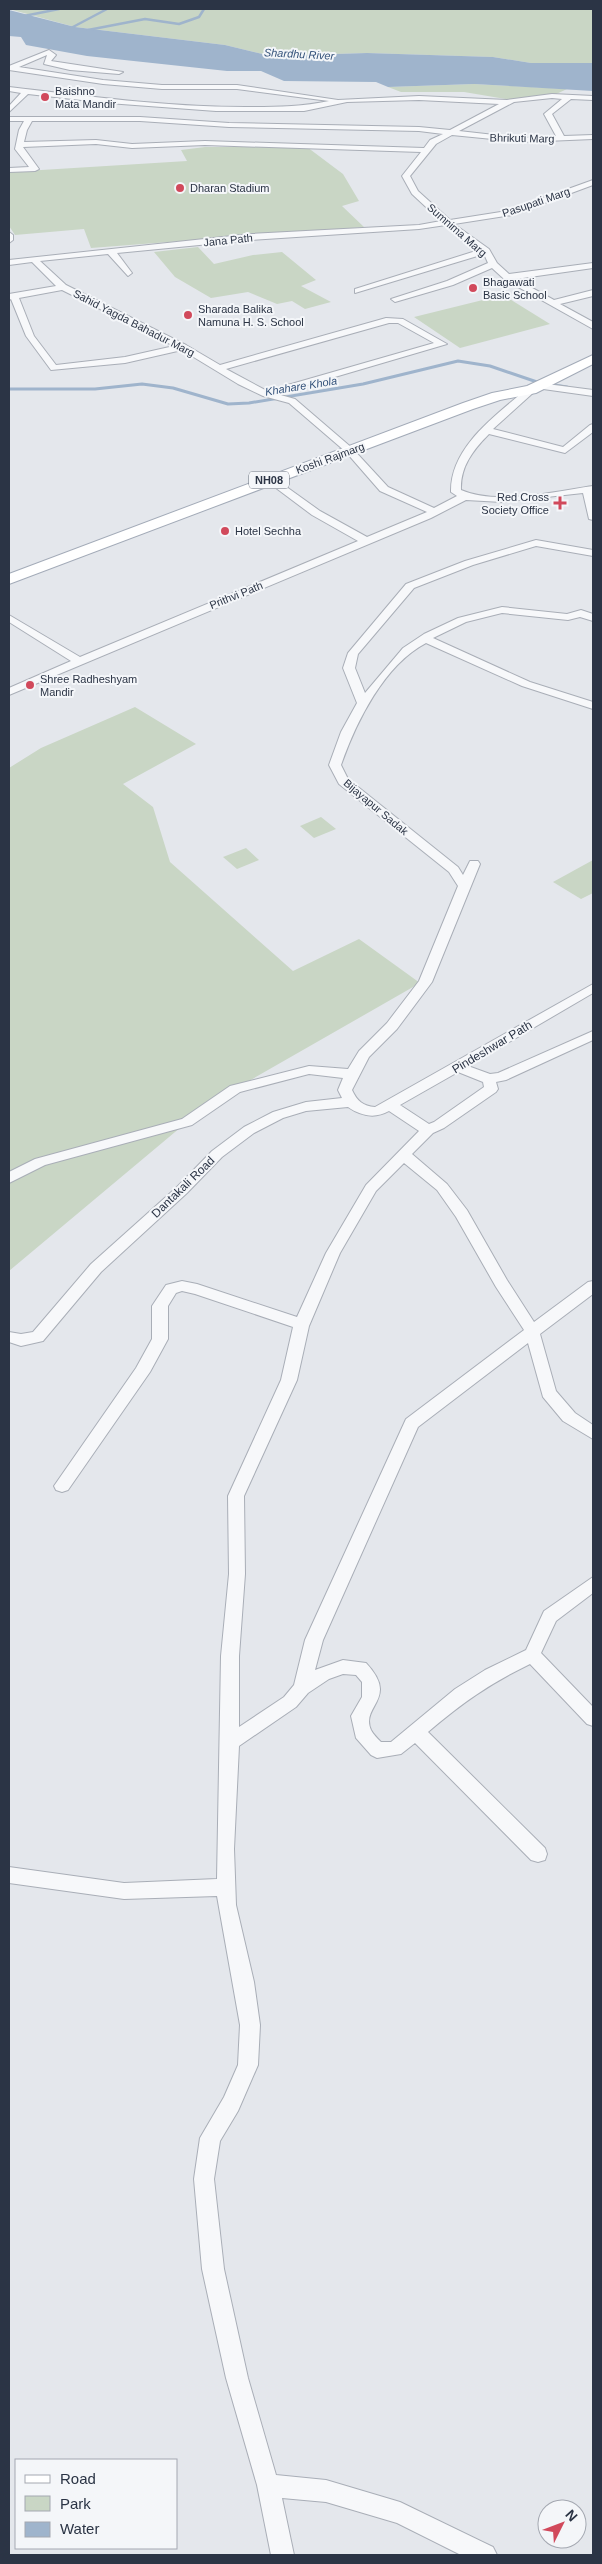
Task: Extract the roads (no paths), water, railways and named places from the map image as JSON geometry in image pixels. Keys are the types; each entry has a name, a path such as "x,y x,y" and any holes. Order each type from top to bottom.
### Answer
{"main road":[{"name":"Koshi Rajmarg","path":"9,579 497,396 539,385 593,359"},
{"path":"497,396 510,399 515,404"}],"street":[{"path":"9,68 30,62 48,53 52,55 47,62 49,63 119,72"},
{"path":"9,58 30,62"},
{"path":"64,76 71,67"},
{"path":"9,68 162,87 251,88 342,101"},
{"path":"9,84 53,94"},
{"path":"9,89 108,101 216,109 304,109 342,101 419,98 508,102 520,98 593,98"},
{"path":"9,110 13,101 26,92"},
{"path":"560,139 560,134 548,114 569,97"},
{"name":"Sumnima Marg","path":"508,102 450,133 425,150 406,176 415,192 448,223 486,251 493,264 507,277 593,326"},
{"name":"Bhrikuti Marg","path":"9,119 140,119 255,125 418,129 504,139 593,137"},
{"path":"9,170 35,169 21,154 19,145 29,120"},
{"path":"245,139 255,125"},
{"path":"19,145 96,142 132,146 205,143 245,139 425,150"},
{"name":"Pasupati Marg","path":"448,223 509,213 593,182"},
{"path":"578,187 593,193"},
{"name":"Jana Path","path":"13,261 251,237 398,230 448,223"},
{"path":"9,249 13,261"},
{"path":"358,291 486,251"},
{"path":"111,252 128,273"},
{"name":"Sahid Yagda Bahadur Marg","path":"33,259 63,287 183,347 216,369 269,394 299,405 350,450 384,489 435,512"},
{"path":"395,299 450,284 493,264"},
{"path":"507,277 555,272 593,265"},
{"path":"63,287 11,296 30,336 54,368 132,359 183,347"},
{"path":"552,303 593,294"},
{"path":"216,369 389,320 400,321 442,344 269,394"},
{"path":"593,393 539,385 486,430 470,448 457,476 455,488 456,492 463,498 493,500 590,489 590,512 593,517"},
{"path":"486,430 565,450 593,426"},
{"path":"271,480 316,513 366,541"},
{"name":"Prithvi Path","path":"9,692 435,512 463,498"},
{"path":"363,703 349,668 352,652 410,586 469,563 536,543 593,553"},
{"path":"581,613 593,606"},
{"name":"Bijayapur Sadak","path":"464,886 454,870 343,781 335,765 338,752 363,703 398,659 414,644 426,640 428,636 462,620 502,610 568,617 581,613"},
{"path":"581,613 593,618"},
{"path":"9,618 79,661"},
{"path":"426,640 526,684 593,706"},
{"path":"350,1102 345,1090 364,1054 392,1026 426,982 474,864"},
{"name":"Pindeshwar Path","path":"390,1105 460,1067 593,988"},
{"path":"460,1067 489,1079 500,1078 593,1035"},
{"path":"9,1178 40,1162 187,1122 235,1089 309,1070 352,1074"},
{"path":"282,2555 268,2485 237,2378 213,2269 204,2179 210,2138 232,2104 248,2065 250,2025 244,1982 227,1906 225,1849 230,1742 230,1656 237,1574 236,1496 290,1380 302,1324 333,1253 371,1188 428,1130 439,1125 491,1089 489,1079"},
{"name":"Dantakali Road","path":"9,1337 21,1340 38,1337 96,1268 182,1190 217,1154 249,1130 278,1115 306,1107 350,1102 362,1110 377,1112 390,1105"},
{"path":"390,1105 428,1130"},
{"path":"404,1155 442,1187 462,1214 501,1283 532,1331 549,1393 569,1417 593,1433"},
{"path":"62,1486 142,1372 160,1339 160,1306 171,1289 182,1286 198,1290 302,1324"},
{"path":"302,1688 314,1640 412,1423 593,1286"},
{"path":"230,1742 290,1702 302,1688 323,1674 343,1667 360,1668 370,1680 371,1698 360,1716 362,1733 378,1750 396,1749 461,1694 491,1675 532,1655 550,1616 593,1584"},
{"path":"532,1655 593,1719"},
{"path":"417,1733 538,1854"},
{"path":"9,1875 124,1891 227,1887"},
{"path":"268,2485 326,2491 400,2513 485,2555"}],"water":[{"path":"9,10 75,27 225,45 271,56 367,53 493,57 531,63 593,63 593,91 474,84 388,87 376,82 284,81 261,71 227,71 87,56 26,45 21,37 9,36"}],"waterway":[{"path":"24,16 59,9"},
{"path":"71,28 107,9"},
{"path":"88,30 145,19 179,24 199,17 204,9"},
{"name":"Khahare Khola","path":"9,389 95,389 142,384 173,388 228,404 249,403 363,384 458,361 490,366 540,383"},
{"name":"Khahare Khola","path":"548,384 567,387"}],"place":[{"name":"Baishno Mata Mandir","path":"45,97"},
{"name":"Dharan Stadium","path":"180,188"},
{"name":"Bhagawati Basic School","path":"473,288"},
{"name":"Sharada Balika Namuna H. S. School","path":"188,315"},
{"name":"Red Cross Society Office","path":"560,503"},
{"name":"Hotel Sechha","path":"225,531"},
{"name":"Shree Radheshyam Mandir","path":"30,685"}],"water label":[{"name":"Shardhu River","path":"299,54"}]}
